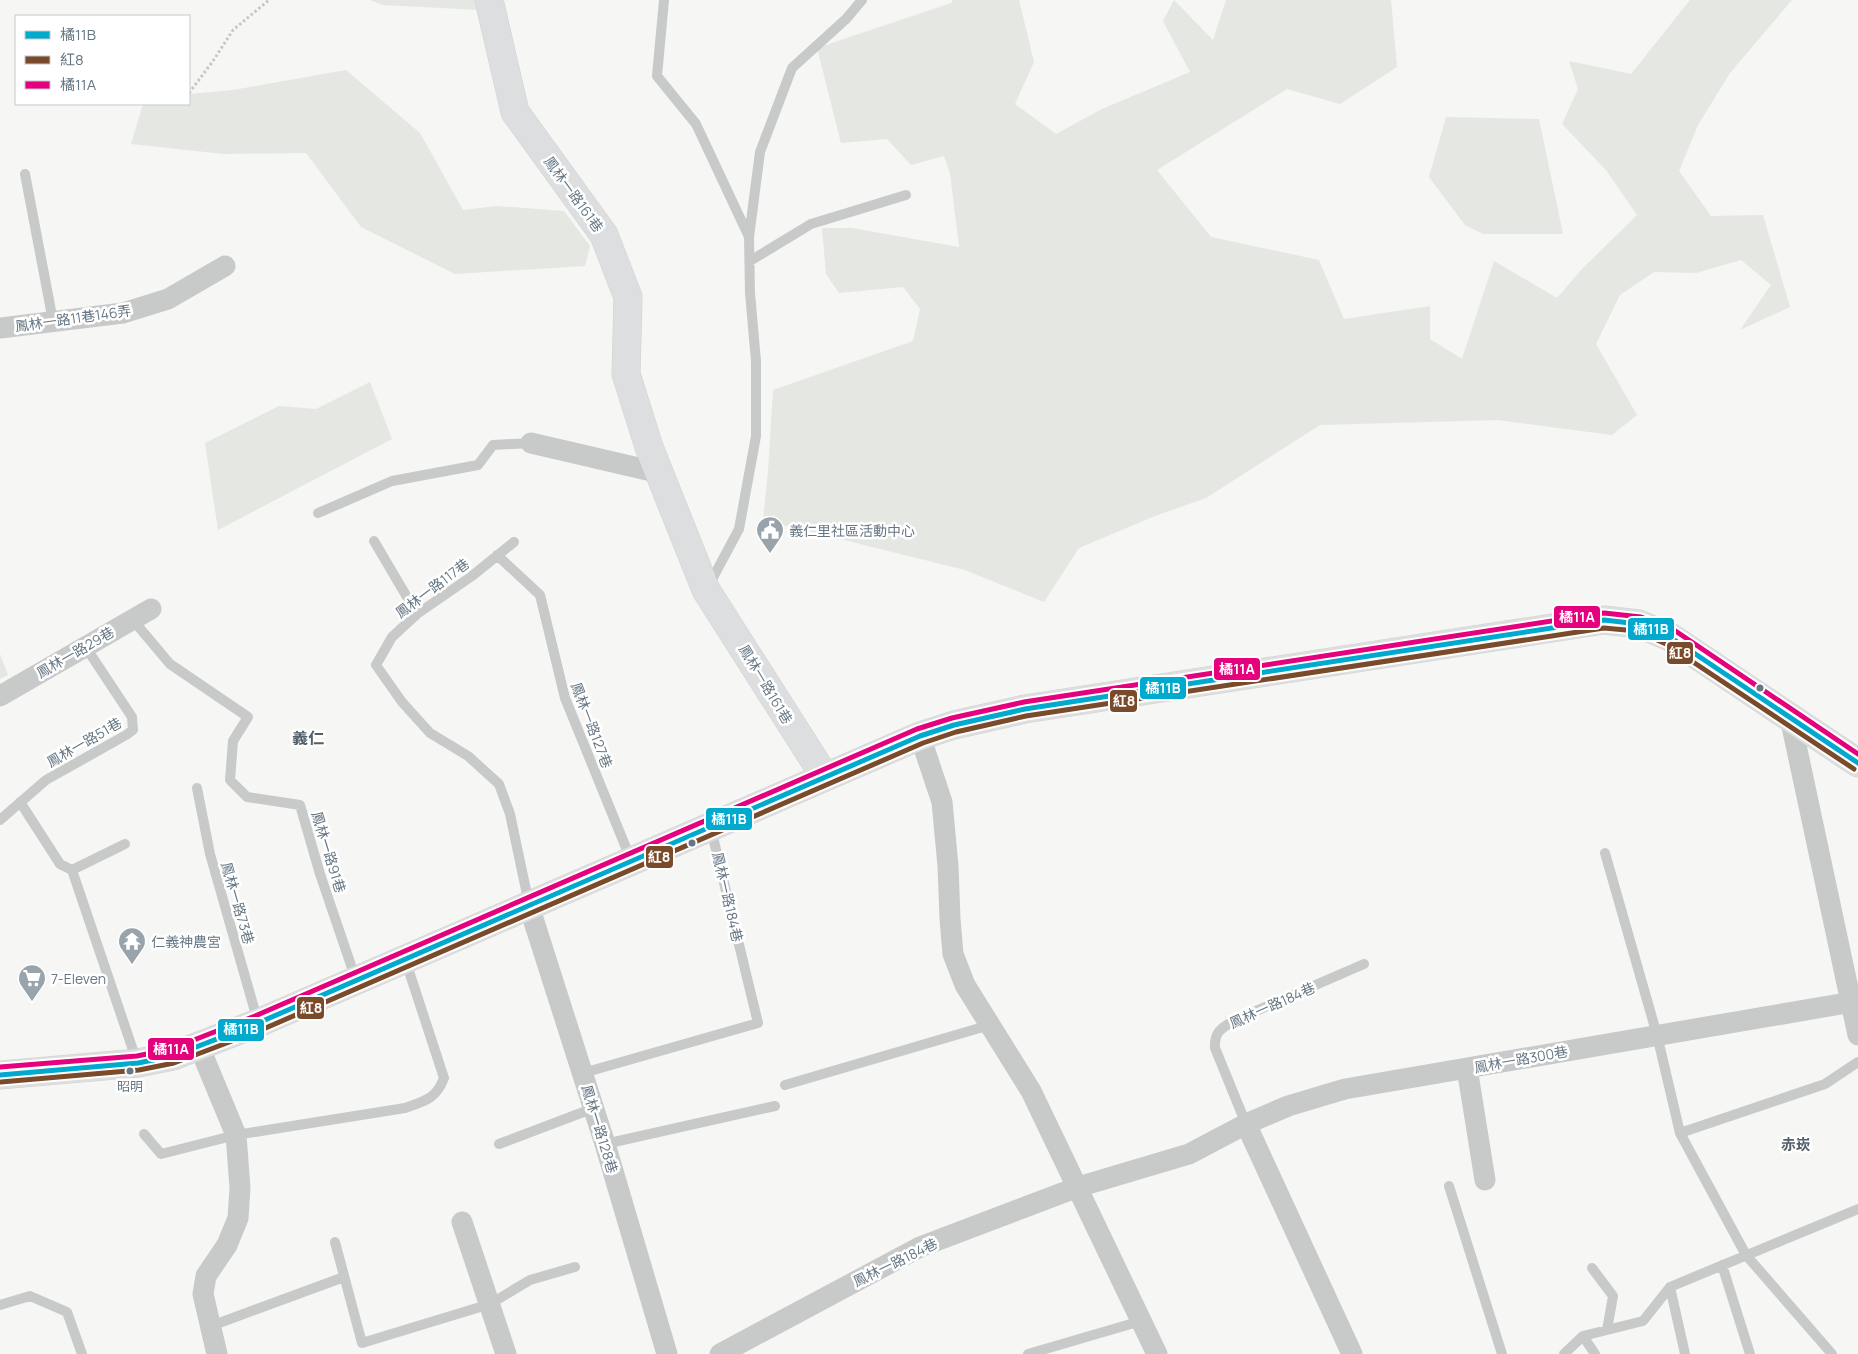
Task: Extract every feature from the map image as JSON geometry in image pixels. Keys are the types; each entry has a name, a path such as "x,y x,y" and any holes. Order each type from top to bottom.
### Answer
{"street":[{"name":"鳳林一路161巷","path":"489,0 515,112 604,235 628,297 626,374 649,447 706,590 825,777"},
{"name":"鳳林一路11巷146弄","path":"0,328 123,313 168,299 225,266"},
{"path":"531,444 660,474"},
{"name":"鳳林一路29巷","path":"0,696 151,609"},
{"path":"0,1075 138,1063 173,1056 258,1023 920,736 954,725 1025,709 1604,620 1639,624 1670,637 1858,763"},
{"path":"1790,717 1855,1001 1858,1035"},
{"path":"920,736 942,802 953,954 965,985 1031,1090 1157,1354"},
{"name":"鳳林一路128巷","path":"529,906 594,1108 667,1354"},
{"name":"鳳林一路300巷","path":"1485,1180 1467,1068 1855,1001"},
{"path":"199,1046 236,1136 240,1188 238,1218 227,1245 206,1276 203,1294 217,1354"},
{"name":"鳳林一路184巷","path":"720,1354 920,1247 1078,1187 1189,1154 1246,1124 1288,1106 1345,1089 1467,1068"},
{"name":"鳳林一路184巷","path":"1246,1124 1352,1354"},
{"path":"462,1222 506,1354"}],"lane":[{"path":"664,0 657,76 696,124 749,237"},
{"path":"706,590 739,529 756,436 756,361 750,293 749,237 760,152 792,68 846,19 862,0"},
{"path":"25,174 54,321"},
{"path":"750,261 811,224 906,195"},
{"path":"318,513 392,481 478,465 493,445 531,444"},
{"path":"374,541 417,614"},
{"name":"鳳林一路117巷","path":"514,542 472,576 417,614 392,637 376,665 402,702 430,733 468,756 499,784 510,814 529,906"},
{"name":"鳳林一路127巷","path":"497,555 540,595 565,698 631,861"},
{"name":"鳳林一路91巷","path":"132,619 170,664 248,717 233,741 230,780 247,797 300,805 320,874 356,980"},
{"name":"鳳林一路51巷","path":"0,820 46,780 133,730 132,717 85,646"},
{"name":"鳳林一路73巷","path":"197,788 210,854 258,1023"},
{"path":"20,802 60,864 72,870 138,1063"},
{"name":"鳳林一路184巷","path":"583,1073 758,1023 711,828"},
{"path":"72,870 125,844"},
{"path":"1605,853 1657,1035 1680,1133 1746,1255 1832,1354"},
{"path":"144,1134 161,1154 236,1136 405,1108 428,1100 439,1091 444,1078 405,958"},
{"name":"鳳林一路184巷","path":"1246,1124 1215,1048 1217,1033 1234,1020 1364,964"},
{"path":"785,1085 990,1025"},
{"path":"1680,1133 1825,1084 1858,1062"},
{"path":"605,1144 775,1106"},
{"path":"499,1144 594,1108"},
{"path":"1449,1186 1502,1354"},
{"path":"1564,1354 1583,1336 1643,1321 1670,1287 1858,1209"},
{"path":"335,1242 362,1343 490,1304 530,1280 575,1267"},
{"path":"1722,1264 1750,1354"},
{"path":"1592,1268 1612,1296 1607,1330"},
{"path":"211,1326 344,1277"},
{"path":"1670,1287 1685,1354"},
{"path":"0,1304 30,1296 67,1312 82,1354"},
{"path":"1028,1354 1141,1321"},
{"path":"1583,1336 1595,1354"}],"path":[{"path":"190,92 233,30 269,0"}],"shaded area":[{"path":"370,0 475,0 479,10 383,5"},
{"path":"953,0 1019,0 1034,62 1015,104 1056,134 1102,109 1190,72 1163,21 1174,0 1213,40 1226,0 1391,0 1397,67 1340,104 1287,89 1157,170 1211,237 1319,260 1344,319 1430,306 1430,339 1462,359 1494,261 1557,298 1581,270 1637,215 1606,170 1562,124 1578,89 1569,61 1631,74 1690,0 1792,0 1730,73 1698,125 1679,171 1711,216 1763,215 1790,307 1740,330 1771,285 1741,260 1696,273 1654,272 1620,295 1596,344 1637,415 1612,435 1498,420 1320,425 1206,498 1155,516 1079,548 1044,602 965,570 763,520 773,390 913,341 920,309 903,287 839,293 826,274 822,228 852,228 959,247 950,173 944,156 911,165 887,139 841,143 817,48 951,3"},
{"path":"346,70 420,133 463,210 497,206 564,211 590,246 585,266 455,274 361,227 306,153 224,154 131,144 143,105 190,105 190,94 233,90"},
{"path":"1446,117 1539,119 1563,234 1483,234 1465,225 1429,177"},
{"path":"370,382 392,439 218,530 205,443 279,406 316,409"},
{"path":"0,654 8,675 0,679"}],"transit line":[{"name":"橘11A","path":"0,1067 137,1056 171,1049 255,1016 917,729 952,718 1024,702 1604,613 1641,617 1674,630 1858,754"},
{"name":"橘11B","path":"0,1075 138,1063 173,1056 258,1023 920,736 954,725 1025,709 1604,620 1639,624 1670,637 1858,763"},
{"name":"紅8","path":"1,1082 139,1070 174,1063 261,1030 923,743 956,732 1026,716 1604,628 1637,631 1666,644 1854,769"}],"place":[{"name":"義仁里社區活動中心","path":"770,554"},
{"name":"仁義神農宮","path":"132,965"},
{"name":"7-Eleven","path":"32,1002"},
{"name":"昭明","path":"130,1071"}],"district":[{"name":"義仁","path":"308,738"},
{"name":"赤崁","path":"1796,1144"}]}
